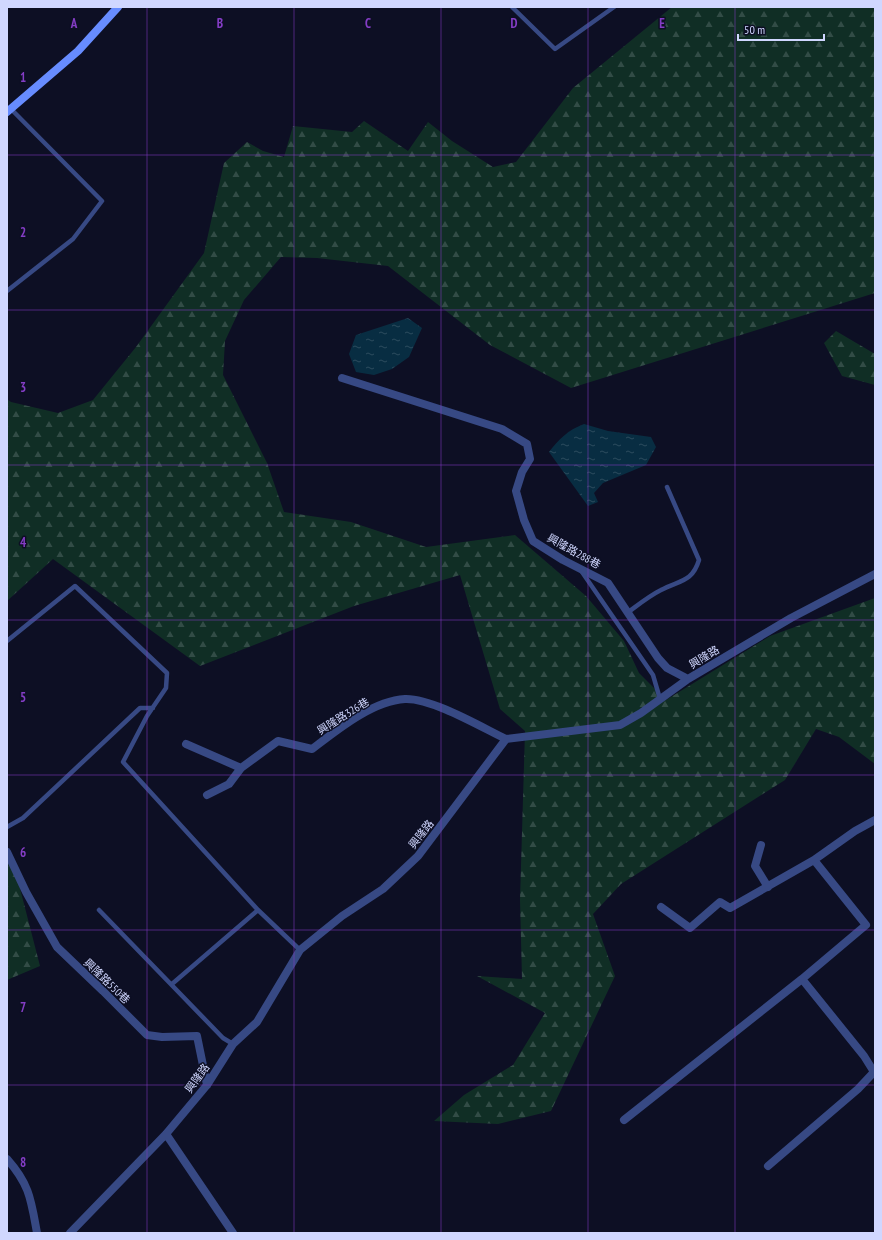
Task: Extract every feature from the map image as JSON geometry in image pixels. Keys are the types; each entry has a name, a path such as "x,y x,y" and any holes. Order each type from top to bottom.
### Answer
{"street":[{"path":"9,111 78,51 118,7"},
{"name":"興隆路288巷","path":"342,378 502,429 527,444 530,459 522,472 516,491 524,520 533,541 563,560 608,583 658,658 667,668 688,679"},
{"name":"興隆路","path":"70,1233 166,1134 207,1085 233,1044 257,1022 300,950 342,916 383,889 418,856 506,739 620,725 641,713 688,679 791,618 874,575"},
{"name":"興隆路326巷","path":"207,795 229,784 240,768 278,741 312,749 345,724 377,706 405,699 436,706 506,739"},
{"path":"186,744 240,768"},
{"path":"660,907 690,928 720,902 730,908 814,860 855,831 875,820"},
{"path":"761,845 755,866 768,887"},
{"name":"興隆路550巷","path":"7,852 26,892 57,947 147,1035 162,1037 197,1036 207,1085"},
{"path":"624,1120 802,979 866,925 814,860"},
{"path":"768,1166 853,1093 874,1072 864,1056 802,979"},
{"path":"166,1134 233,1233"},
{"path":"7,1159 21,1174 30,1196 37,1233"}],"lane":[{"path":"512,7 555,49 614,7"},
{"path":"7,291 73,239 102,201 9,111"},
{"path":"627,613 662,589 681,582 696,571 698,560 667,486"},
{"path":"580,568 653,675 660,699"},
{"path":"7,641 75,586 167,673 166,688 123,762 258,910 300,950"},
{"path":"7,827 23,818 140,708 153,708"},
{"path":"99,910 223,1038 233,1044"},
{"path":"172,984 258,910"}],"green space":[{"path":"672,7 875,7 875,293 571,388 490,345 388,266 317,258 281,257 244,300 225,341 223,375 267,463 284,512 351,522 426,547 515,535 586,596 624,641 639,673 666,700 770,636 875,598 875,764 839,737 816,729 785,780 621,884 593,914 615,976 551,1111 498,1124 434,1121 464,1095 513,1065 545,1013 477,976 522,979 520,900 525,731 500,709 460,575 354,606 200,666 53,559 7,601 7,399 11,402 58,413 93,400 136,347 204,253 224,163 247,142 263,151 284,157 293,126 352,132 364,121 408,151 428,122 452,141 493,167 516,162 573,88"},
{"path":"836,331 875,354 875,385 842,376 824,343"},
{"path":"7,861 16,873 40,966 7,980"}],"water":[{"path":"408,318 422,328 409,357 392,369 374,375 356,372 349,354 356,335"},
{"path":"584,424 608,431 651,437 656,447 646,465 603,483 594,493 598,502 588,506 549,452 564,435"}]}
